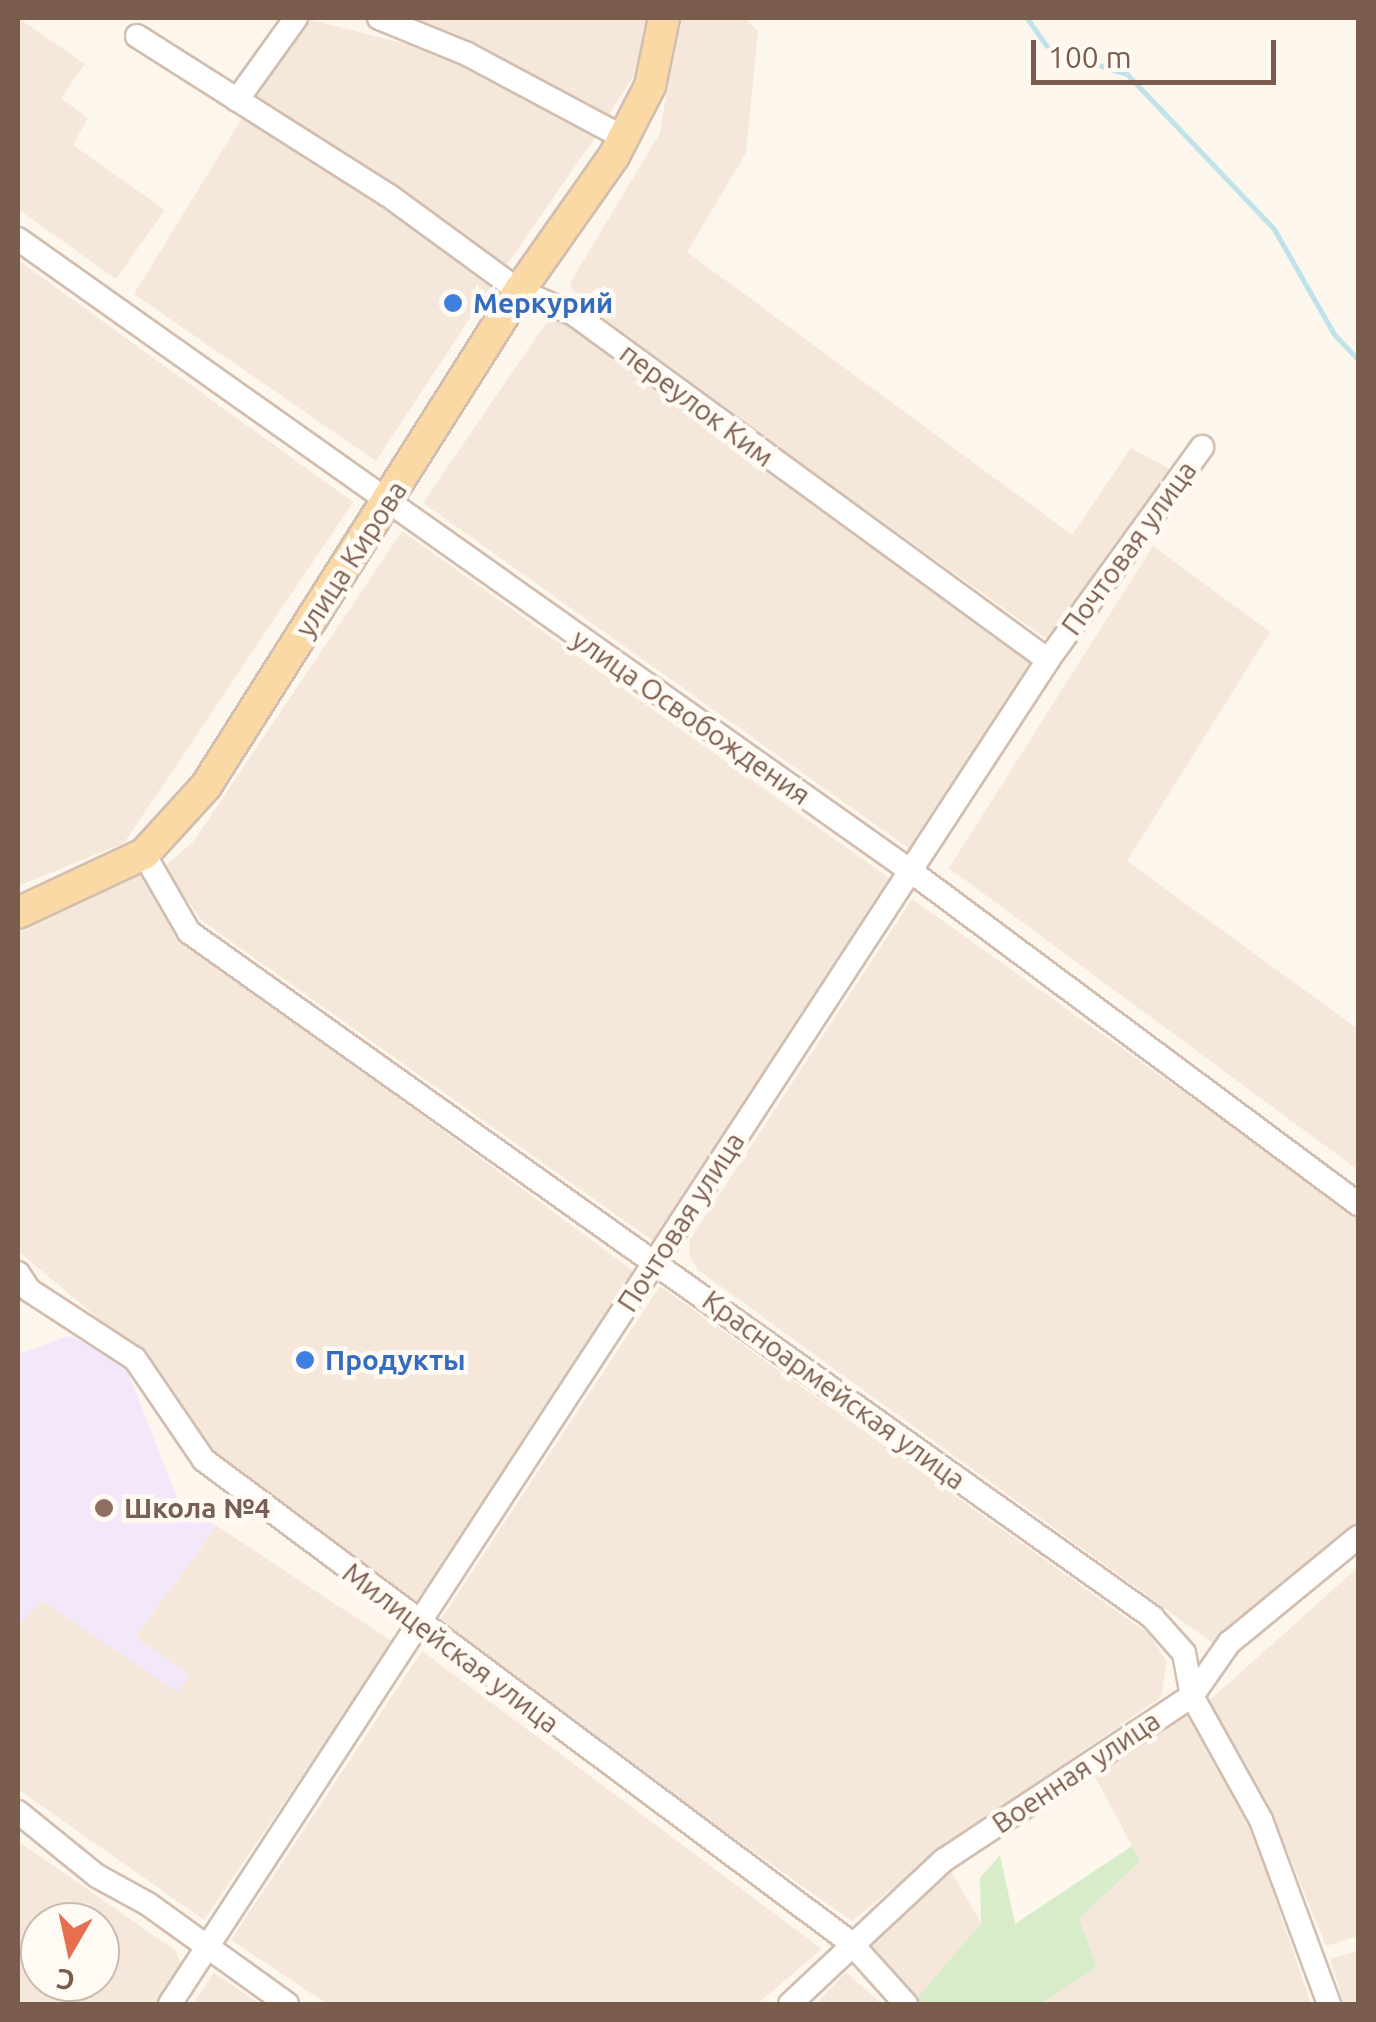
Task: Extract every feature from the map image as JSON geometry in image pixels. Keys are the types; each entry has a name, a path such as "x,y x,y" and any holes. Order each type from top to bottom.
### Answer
{"main road":[{"name":"улица Кирова","path":"18,913 144,854 206,786 518,291 624,138 650,86 664,18"}],"street":[{"path":"379,18 467,54 624,138"},
{"path":"236,100 281,23"},
{"name":"переулок Ким","path":"137,36 388,195 518,291 574,314 1048,660"},
{"name":"улица Освобождения","path":"18,239 912,872 1358,1204"},
{"name":"Почтовая улица","path":"170,2004 420,1627 1048,660 1202,447"},
{"name":"Красноармейская улица","path":"144,854 189,932 1152,1618 1184,1653 1192,1696 1261,1820 1329,2004"},
{"name":"Милицейская улица","path":"18,1273 30,1290 135,1359 204,1460 420,1627 850,1943 889,1981 906,2004"},
{"name":"Военная улица","path":"790,2004 850,1943 944,1860 1192,1696 1229,1642 1358,1537"},
{"path":"18,1812 207,1951 287,2004"}],"shaded area":[{"path":"18,18 85,64 61,98 88,118 73,145 165,210 116,279 18,209"},
{"path":"304,18 465,59 598,133 506,266 253,99"},
{"path":"410,18 648,18 646,57 605,120"},
{"path":"679,18 745,18 758,31 746,153 687,252 1072,535 1131,448 1175,472 1048,640 583,308 570,283 660,133"},
{"path":"244,115 493,283 376,461 134,294"},
{"path":"18,260 353,502 124,843 18,886"},
{"path":"550,317 579,327 1039,666 914,852 423,503"},
{"path":"402,531 896,883 653,1241 201,920 164,867 193,842"},
{"path":"1153,546 1270,632 1127,861 1358,1029 1358,1170 949,868"},
{"path":"140,875 182,938 636,1273 417,1608 208,1456 143,1356 18,1251 18,933"},
{"path":"912,899 1358,1216 1358,1526 1214,1644 698,1270 689,1256 689,1241"},
{"path":"660,1286 1149,1634 1167,1662 1161,1697 959,1836 852,1921 435,1628"},
{"name":"Школа №4","path":"69,1336 123,1359 177,1498 217,1526 135,1637 190,1675 177,1692 42,1601 18,1626 18,1354"},
{"path":"217,1526 393,1642 204,1920 18,1789 18,1626 42,1600 177,1691 189,1675 135,1637"},
{"path":"1358,1567 1358,1936 1326,1946 1270,1809 1209,1701"},
{"path":"422,1651 822,1949 757,2004 327,2004 231,1940"},
{"path":"1187,1715 1254,1836 1311,2004 1040,2004 1097,1967 1079,1919 1140,1861 1092,1771"},
{"path":"18,1841 106,1902 20,1902 20,2002 120,2002 120,1912 176,1951 182,1968 157,2004 18,2004"},
{"path":"951,1871 981,1923 917,1998 865,1938"},
{"path":"1358,1951 1358,2004 1344,2004 1330,1959"},
{"path":"846,1972 882,2004 816,2004"},
{"path":"214,1973 260,2004 193,2004"}],"green space":[{"path":"1132,1846 1140,1861 1079,1919 1097,1967 1040,2004 921,2004 917,1998 981,1923 980,1878 1000,1855 1015,1924"}],"waterway":[{"path":"1027,18 1049,49 1127,74 1274,229 1334,334 1358,360"}],"place":[{"name":"Меркурий","path":"453,303"},
{"name":"Продукты","path":"305,1360"},
{"name":"Школа №4","path":"104,1508"}]}
